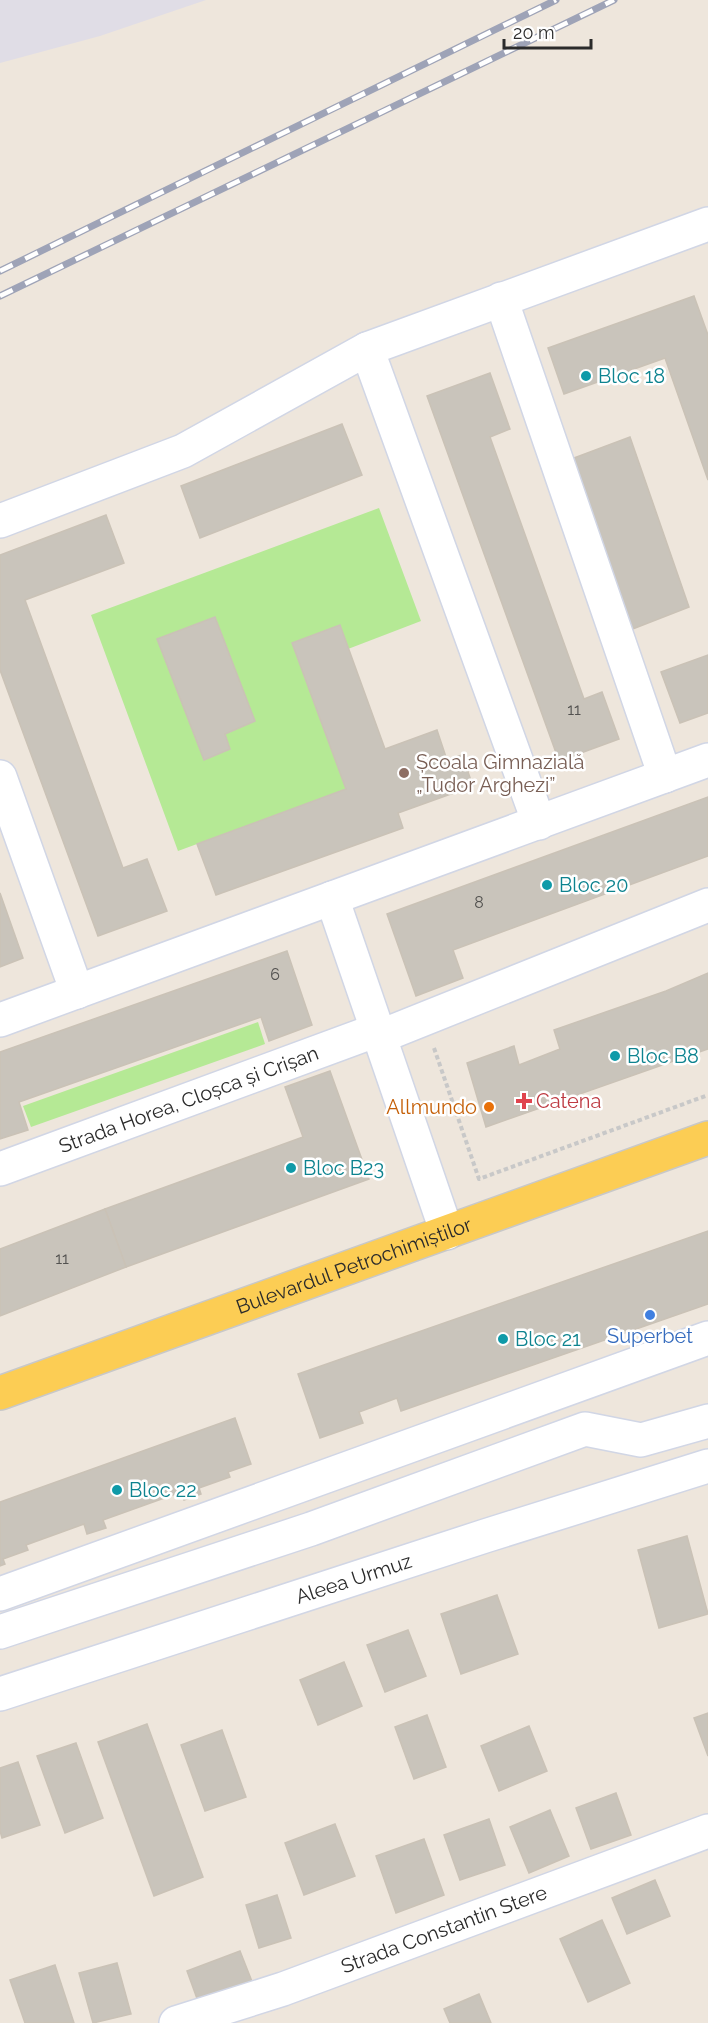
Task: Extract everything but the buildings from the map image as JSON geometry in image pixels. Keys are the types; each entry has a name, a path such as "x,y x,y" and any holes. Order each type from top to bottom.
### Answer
{"main road":[{"name":"Bulevardul Petrochimiștilor","path":"0,1393 708,1138"}],"street":[{"path":"0,521 183,451 367,349 501,299 706,232"},
{"path":"501,299 665,776"},
{"path":"367,349 539,823"},
{"path":"0,1020 708,760"},
{"path":"0,777 77,992"},
{"path":"332,898 447,1233"},
{"name":"Strada Horea, Cloșca și Crișan","path":"0,1169 424,1019 708,905"},
{"path":"0,1594 708,1338"},
{"path":"0,1632 311,1529 585,1429 641,1440 708,1421"},
{"name":"Aleea Urmuz","path":"0,1694 708,1466"},
{"name":"Strada Constantin Stere","path":"176,2023 283,1989 708,1831"}],"path":[{"path":"424,1019 478,1179 708,1095"}],"shaded area":[{"path":"0,0 206,0 100,36 0,63"}],"green space":[{"path":"379,508 421,621 348,649 340,625 293,643 346,789 178,851 91,615"},
{"path":"258,1022 265,1044 31,1127 23,1106"}],"railway":[{"path":"0,271 556,0"},
{"path":"0,296 614,0"}],"place":[{"name":"Bloc 18","path":"586,376"},
{"name":"Școala Gimnazială „Tudor Arghezi”","path":"404,773"},
{"name":"Bloc 20","path":"547,885"},
{"name":"Bloc B8","path":"615,1056"},
{"name":"Catena","path":"524,1101"},
{"name":"Allmundo","path":"489,1107"},
{"name":"Bloc B23","path":"291,1168"},
{"name":"Superbet","path":"650,1315"},
{"name":"Bloc 21","path":"503,1339"},
{"name":"Bloc 22","path":"117,1490"}]}
